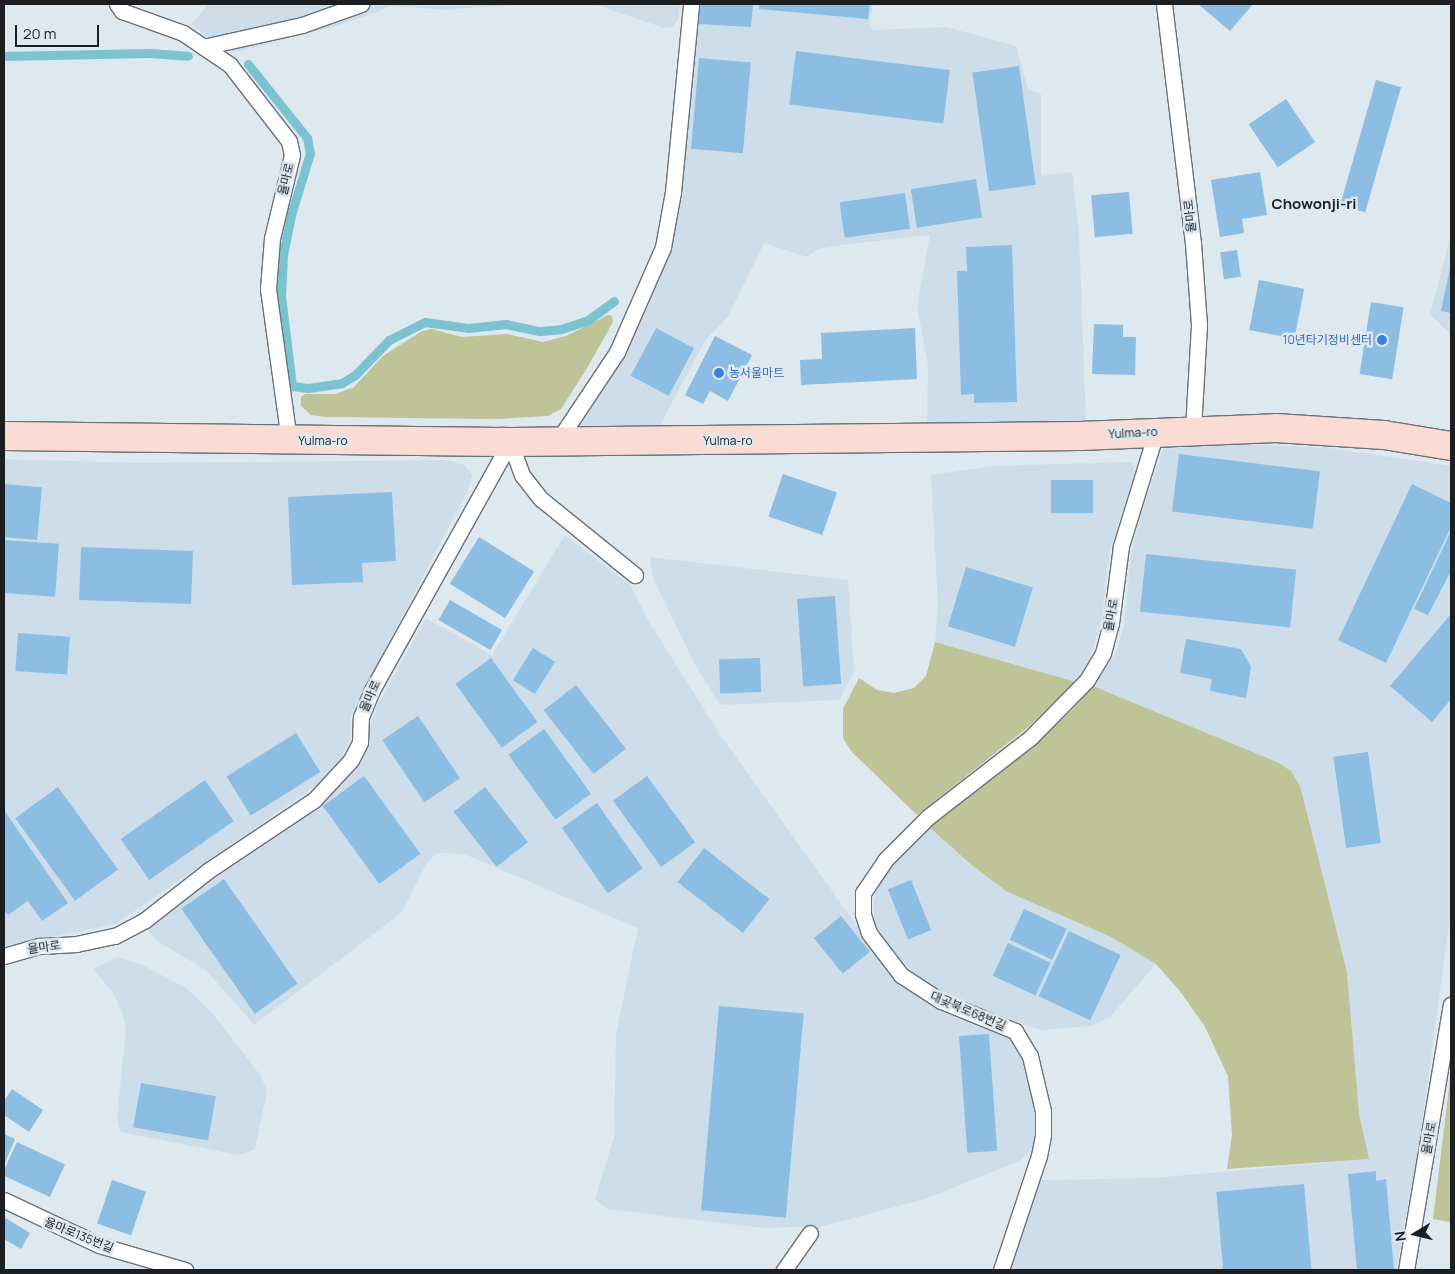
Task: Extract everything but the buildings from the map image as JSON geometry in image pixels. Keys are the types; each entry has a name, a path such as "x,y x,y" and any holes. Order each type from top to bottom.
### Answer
{"street":[{"name":"Yulma-ro","path":"4,436 289,441 557,442 1070,436 1193,430 1331,430 1451,446"}],"lane":[{"name":"율마로","path":"117,4 122,11 183,32 230,65 289,142 292,154 272,238 268,288 289,441"},
{"path":"203,47 302,24 361,4"},
{"path":"557,442 617,352 663,247 673,192 691,4"},
{"name":"율마로","path":"1164,4 1174,69 1199,325 1193,430"},
{"name":"율마로","path":"1103,653 1112,623 1121,546 1156,432"},
{"name":"율마로","path":"4,956 40,946 76,944 115,936 145,920 209,870 314,800 351,760 360,742 361,717 372,690 510,442"},
{"path":"510,442 522,475 541,500 636,575"},
{"name":"대곶북로68번길","path":"1001,1270 1039,1156 1043,1135 1043,1111 1030,1056 1015,1031 941,1001 901,975 869,933 863,914 863,893 885,860 928,817 1031,737 1061,708 1087,680 1103,653"},
{"name":"율마로","path":"1406,1270 1451,1005"},
{"name":"율마로135번길","path":"4,1200 99,1245 156,1266 185,1270"},
{"path":"784,1270 810,1233"}],"shaded area":[{"path":"208,4 523,4 445,10 393,6 340,25 233,53 191,25"},
{"path":"594,4 680,4 678,20 672,27 664,28"},
{"path":"696,4 873,4 869,24 873,30 946,27 1016,46 1028,89 1041,94 1041,176 1072,172 1079,233 1086,421 927,426 928,365 917,305 930,235 818,249 807,257 764,243 729,315 705,341 659,427 576,426 624,359 670,248"},
{"path":"1451,235 1451,335 1430,314"},
{"path":"1238,444 1330,448 1451,466 1451,910 1417,1158 1396,1270 1008,1270 1040,1180 1153,1178 1369,1159 1359,1113 1347,972 1300,786 1277,762 1093,686 1116,653 1124,625 1130,563 1139,520 1163,449"},
{"path":"4,459 139,463 446,460 464,465 472,475 468,490 350,717 350,738 342,757 317,785 116,924 4,946"},
{"path":"1132,462 1135,471 1109,553 1102,619 1090,658 1076,682 935,642 938,607 931,475 992,466"},
{"path":"565,535 631,586 649,622 721,736 896,980 938,1007 1008,1036 1018,1048 1033,1100 1035,1129 1032,1150 1019,1161 928,1198 824,1226 762,1228 607,1209 595,1199 614,1137 616,1034 638,928 464,854 437,853 427,863 401,913 254,1025 206,970 157,941 147,929 343,781 357,765 377,706 426,618 492,655"},
{"path":"650,557 848,580 854,672 839,700 720,705 694,663 653,578"},
{"path":"928,826 967,862 1111,937 1156,964 1110,1017 1091,1026 1040,1030 945,994 916,976 883,937 874,919 874,901 878,882"},
{"path":"118,957 142,965 186,988 214,1015 261,1076 267,1091 255,1149 239,1155 120,1132 117,1118 126,1030 122,1012 113,993 93,969"}],"green space":[{"path":"608,315 612,316 613,322 586,370 561,409 548,416 495,419 325,417 311,415 301,406 301,397 305,394 336,394 354,387 383,356 422,331 432,329 462,337 507,334 543,342 566,336"},
{"path":"935,642 1076,682 1027,728 917,815 851,751 843,738 843,709 859,678 877,690 894,693 914,688 926,676"},
{"path":"1093,686 1277,762 1291,771 1300,786 1347,972 1359,1113 1369,1159 1227,1169 1232,1135 1228,1076 1204,1025 1179,990 1156,964 1111,937 1006,891 968,862 928,826 1036,744 1072,710"},
{"path":"1451,1072 1451,1222 1433,1219"}],"waterway":[{"path":"4,56 149,53 188,56"},
{"path":"248,64 307,138 310,153 291,215 283,255 281,296 292,386 308,388 342,383 355,375 389,340 425,322 468,328 506,324 540,331 561,329 588,320 614,301"}],"place":[{"name":"10년타기정비센터","path":"1382,340"},
{"name":"농서울마트","path":"719,373"}],"district":[{"name":"Chowonji-ri","path":"1314,204"}]}
